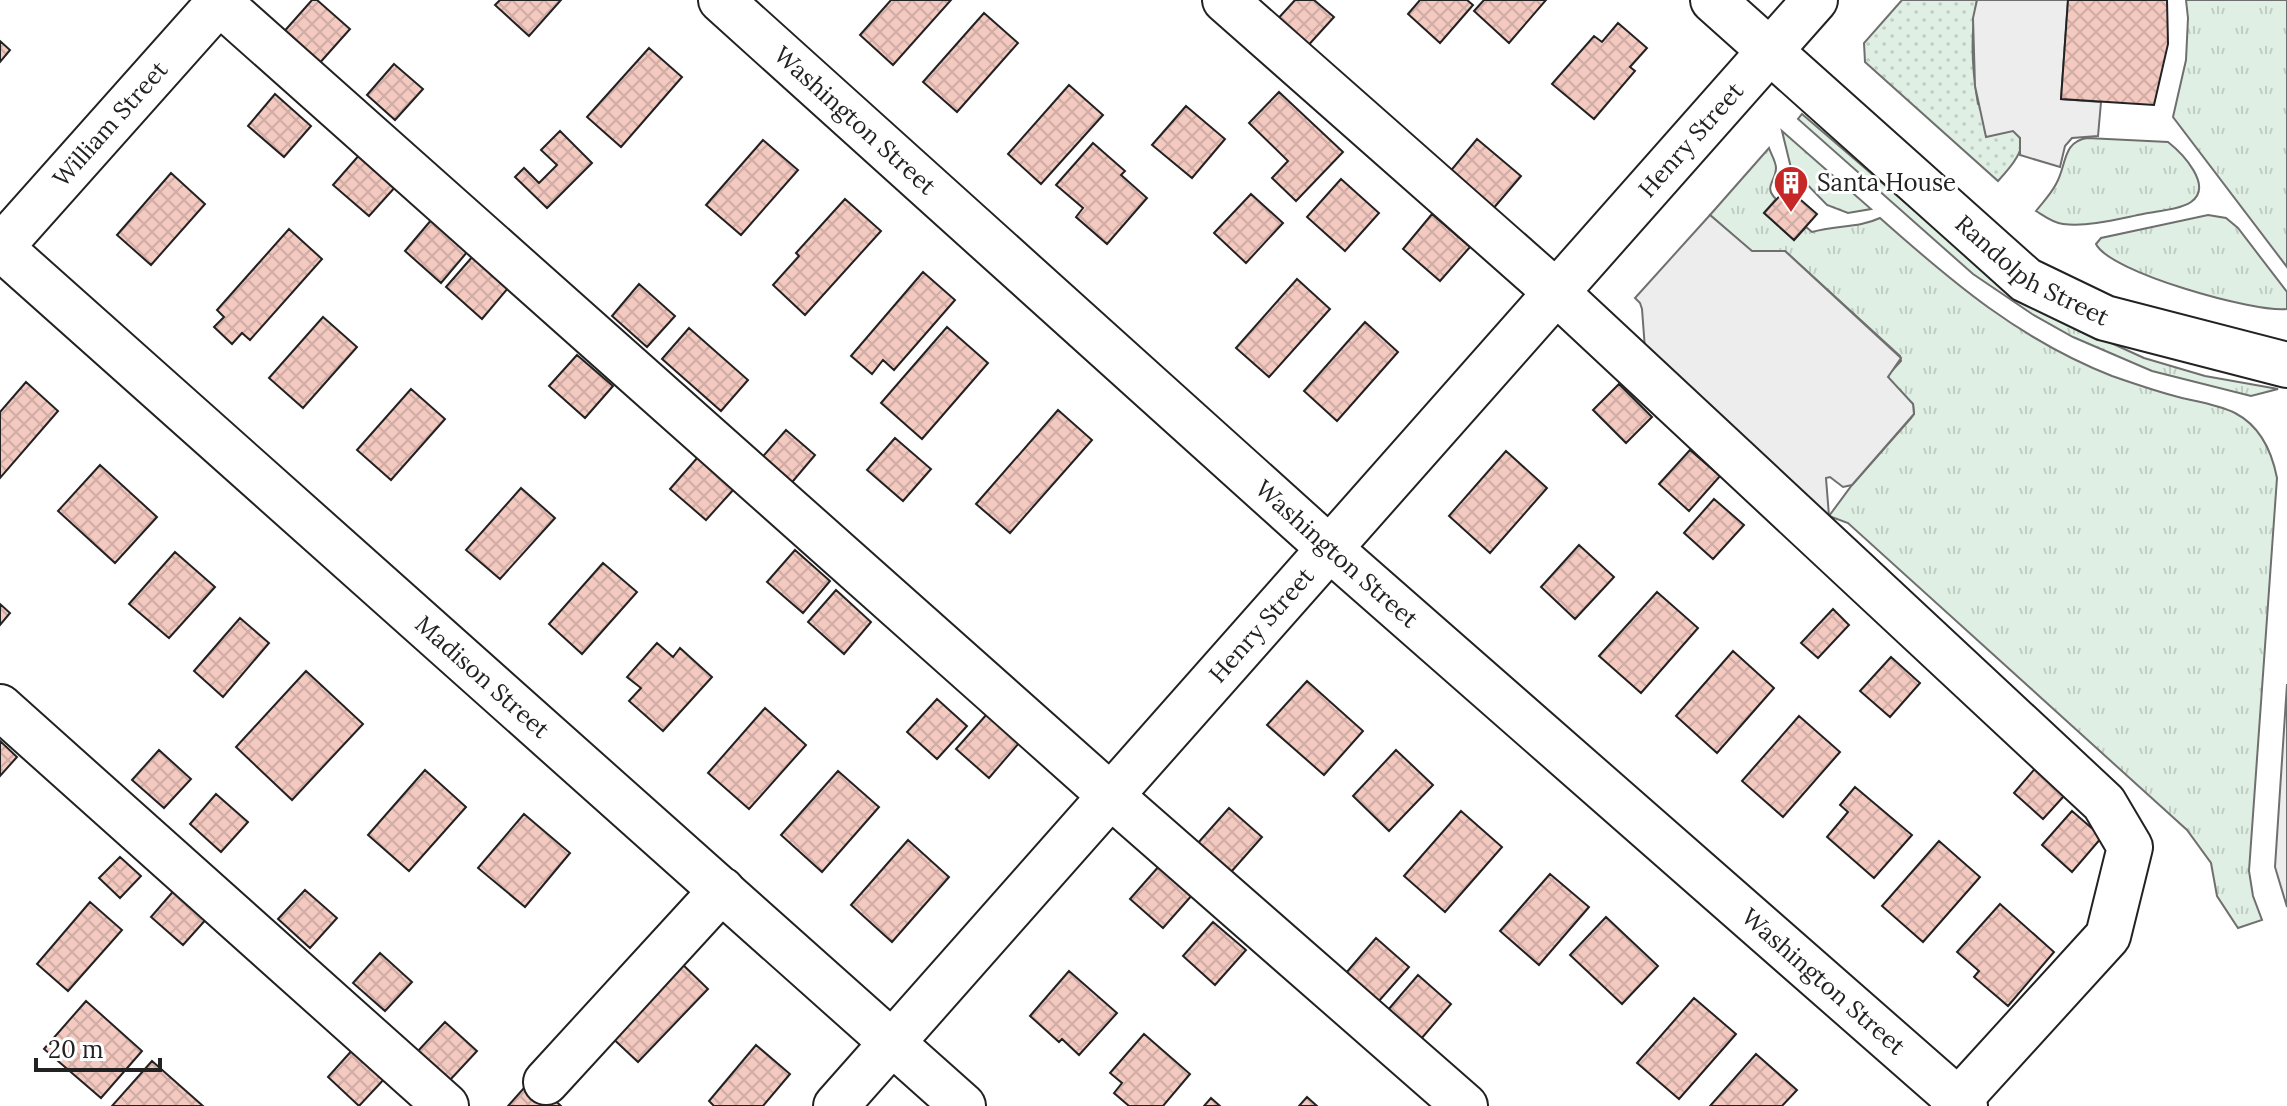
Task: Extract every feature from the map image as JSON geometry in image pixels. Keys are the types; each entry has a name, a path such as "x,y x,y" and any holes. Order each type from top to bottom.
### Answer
{"street":[{"name":"Washington Street","path":"721,0 1330,549 1959,1104"},
{"path":"1225,0 1557,293 2104,803 2130,847 2108,936 1959,1104"},
{"name":"Randolph Street","path":"1713,0 2026,280 2105,318 2287,365"},
{"name":"Henry Street","path":"836,1106 1815,0"},
{"path":"220,1 1111,796 1465,1106"},
{"name":"William Street","path":"0,247 220,1"},
{"name":"Madison Street","path":"0,247 963,1106"},
{"path":"0,707 446,1106"},
{"path":"546,1082 722,890"}],"green space":[{"path":"1902,0 1977,0 1973,52 1978,104 2013,129 2021,144 2019,154 1998,181 1865,62 1864,43"},
{"path":"2186,0 2287,0 2287,267 2173,117 2186,60"},
{"path":"1802,114 1979,266 2061,320 2144,358 2205,376 2278,389 2251,396 2152,371 2073,337 2032,314 1973,274 1798,119"},
{"path":"1782,131 1871,209 1848,213 1827,205 1791,168"},
{"path":"2079,140 2168,142 2181,154 2198,179 2197,195 2180,207 2103,222 2073,225 2049,219 2036,211 2056,184 2069,149"},
{"path":"1769,148 1776,168 1770,187 1776,199 1764,213 1794,240 1806,227 1812,232 1880,218 1988,308 2047,345 2112,376 2229,410 2244,418 2264,441 2277,478 2249,871 2253,896 2262,920 2238,928 2217,896 2211,863 2187,830 1848,523 1829,516 1914,414 1913,404 1888,380 1889,374 1901,361 1900,356 1785,251 1752,252 1710,215"},
{"path":"2208,215 2226,218 2238,228 2287,292 2287,309 2270,309 2216,298 2154,278 2127,267 2096,244 2101,238"}],"shaded area":[{"path":"1977,0 2068,0 2061,99 2101,102 2098,136 2072,138 2065,146 2060,167 2020,155 2020,138 2013,131 1986,137 1975,86 1973,18"},
{"path":"1710,215 1752,251 1785,251 1901,358 1888,377 1913,404 1914,414 1852,485 1843,487 1830,477 1826,478 1829,516 1645,349 1642,309 1635,298"},
{"path":"2287,684 2287,907 2275,867"}],"building":[{"path":"312,0 317,0 350,29 317,66 281,35"},
{"path":"500,0 561,0 529,36 495,5"},
{"path":"891,0 951,0 893,65 860,35"},
{"path":"1295,0 1314,0 1334,17 1304,50 1274,23"},
{"path":"1420,0 1467,0 1473,5 1440,43 1408,14"},
{"path":"1484,0 1546,0 1509,43 1474,11"},
{"path":"2068,0 2167,0 2168,44 2154,105 2061,99"},
{"path":"984,13 1018,43 957,112 923,82"},
{"path":"1618,23 1647,48 1630,67 1635,71 1594,119 1552,84 1594,36 1602,42"},
{"path":"0,41 10,50 0,62"},
{"path":"649,48 682,77 621,147 587,117"},
{"path":"394,64 423,89 395,120 367,95"},
{"path":"1069,85 1103,115 1041,184 1008,154"},
{"path":"1279,92 1343,152 1296,201 1272,178 1288,161 1249,123"},
{"path":"275,94 311,126 284,157 248,126"},
{"path":"1186,106 1225,139 1192,178 1152,145"},
{"path":"560,131 592,163 547,208 515,177 524,168 539,183 557,165 541,150"},
{"path":"1477,139 1521,176 1492,210 1448,174"},
{"path":"763,140 798,170 741,235 706,205"},
{"path":"1093,143 1125,171 1121,175 1147,198 1107,244 1076,217 1083,208 1056,185"},
{"path":"361,153 397,185 369,216 333,185"},
{"path":"171,173 205,204 151,265 117,235"},
{"path":"1341,179 1379,213 1345,251 1307,217"},
{"name":"Santa House","path":"1787,188 1817,214 1794,240 1764,213"},
{"path":"1251,194 1283,223 1246,263 1214,233"},
{"path":"845,199 881,231 805,315 773,285 799,256 796,253"},
{"path":"1432,214 1470,247 1440,281 1403,249"},
{"path":"432,219 468,251 441,283 405,251"},
{"path":"289,229 322,259 250,340 242,333 232,344 214,327 224,317 217,310"},
{"path":"473,256 509,287 482,319 446,287"},
{"path":"923,272 955,300 894,370 883,360 872,374 851,356"},
{"path":"1297,279 1330,309 1269,377 1236,348"},
{"path":"639,284 675,316 647,347 612,316"},
{"path":"323,317 357,347 303,408 269,378"},
{"path":"1365,322 1398,352 1337,421 1304,391"},
{"path":"947,327 988,363 922,439 881,403"},
{"path":"689,328 748,380 721,411 662,359"},
{"path":"577,355 613,386 585,418 549,386"},
{"path":"26,382 58,411 0,478 0,412"},
{"path":"1619,384 1652,417 1626,443 1593,410"},
{"path":"411,389 445,419 391,480 357,450"},
{"path":"1058,410 1092,440 1010,533 976,504"},
{"path":"786,430 815,455 788,487 759,461"},
{"path":"895,438 931,469 903,501 867,470"},
{"path":"1690,450 1720,476 1689,511 1659,484"},
{"path":"1506,451 1547,488 1490,553 1449,516"},
{"path":"698,457 734,489 706,520 670,489"},
{"path":"100,465 157,517 115,563 58,511"},
{"path":"521,488 555,518 500,579 466,550"},
{"path":"1714,499 1744,525 1713,559 1684,533"},
{"path":"1579,545 1614,577 1575,619 1541,587"},
{"path":"795,550 830,581 803,613 767,582"},
{"path":"175,552 215,587 169,638 129,604"},
{"path":"603,563 637,592 582,654 549,624"},
{"path":"836,590 871,622 844,654 808,622"},
{"path":"1657,592 1698,628 1641,693 1599,656"},
{"path":"0,604 10,613 0,625"},
{"path":"1833,609 1849,625 1818,658 1801,643"},
{"path":"240,618 269,643 223,697 194,671"},
{"path":"657,643 673,657 680,648 712,677 663,731 629,701 641,688 627,677"},
{"path":"1733,651 1774,688 1717,753 1676,716"},
{"path":"1891,657 1920,683 1890,717 1860,691"},
{"path":"306,671 363,724 292,800 236,747"},
{"path":"1307,681 1363,731 1324,775 1267,725"},
{"path":"937,699 967,726 937,759 907,732"},
{"path":"765,708 806,745 749,809 708,773"},
{"path":"987,714 1019,743 989,778 956,749"},
{"path":"1799,716 1840,752 1783,817 1742,781"},
{"path":"0,741 17,757 0,776"},
{"path":"159,750 191,779 164,808 132,780"},
{"path":"1396,750 1433,785 1389,831 1353,796"},
{"path":"2044,758 2074,785 2043,819 2014,793"},
{"path":"425,770 466,807 409,871 368,835"},
{"path":"838,771 879,807 822,872 781,835"},
{"path":"1855,787 1912,835 1874,878 1827,837 1848,812 1840,805"},
{"path":"216,794 248,822 221,852 190,824"},
{"path":"1229,808 1262,837 1231,872 1198,843"},
{"path":"1461,811 1502,847 1445,912 1404,876"},
{"path":"2072,811 2102,837 2072,872 2042,845"},
{"path":"524,814 570,853 525,907 478,868"},
{"path":"908,840 949,877 892,942 851,905"},
{"path":"1939,841 1980,877 1923,942 1882,906"},
{"path":"120,857 141,876 120,898 99,878"},
{"path":"1160,865 1193,894 1163,928 1130,899"},
{"path":"1550,874 1589,907 1539,965 1500,931"},
{"path":"177,887 209,916 183,945 151,917"},
{"path":"305,890 337,918 310,948 278,919"},
{"path":"90,902 122,930 68,991 37,964"},
{"path":"2000,904 2054,952 2008,1006 1974,977 1979,971 1957,952"},
{"path":"1606,917 1658,966 1622,1004 1570,955"},
{"path":"1213,922 1246,950 1215,985 1183,956"},
{"path":"1376,938 1409,967 1378,1002 1346,973"},
{"path":"380,953 412,982 385,1011 353,983"},
{"path":"677,959 708,989 638,1062 607,1033"},
{"path":"1069,971 1117,1013 1079,1055 1030,1016"},
{"path":"1418,975 1451,1004 1421,1039 1388,1010"},
{"path":"1694,998 1736,1034 1679,1099 1637,1063"},
{"path":"86,1001 142,1051 101,1098 44,1049"},
{"path":"445,1022 477,1051 450,1080 418,1051"},
{"path":"1144,1034 1190,1074 1163,1106 1129,1106 1114,1093 1122,1083 1110,1073"},
{"path":"756,1045 790,1074 763,1106 714,1106 709,1101"},
{"path":"355,1047 387,1076 359,1106 328,1077"},
{"path":"1756,1054 1797,1090 1782,1106 1710,1106"},
{"path":"152,1061 203,1106 112,1106"},
{"path":"532,1079 561,1106 508,1106"},
{"path":"1307,1097 1317,1106 1299,1106"},
{"path":"1211,1098 1220,1106 1204,1106"}],"place":[{"name":"Santa House","path":"1791,214"}]}
